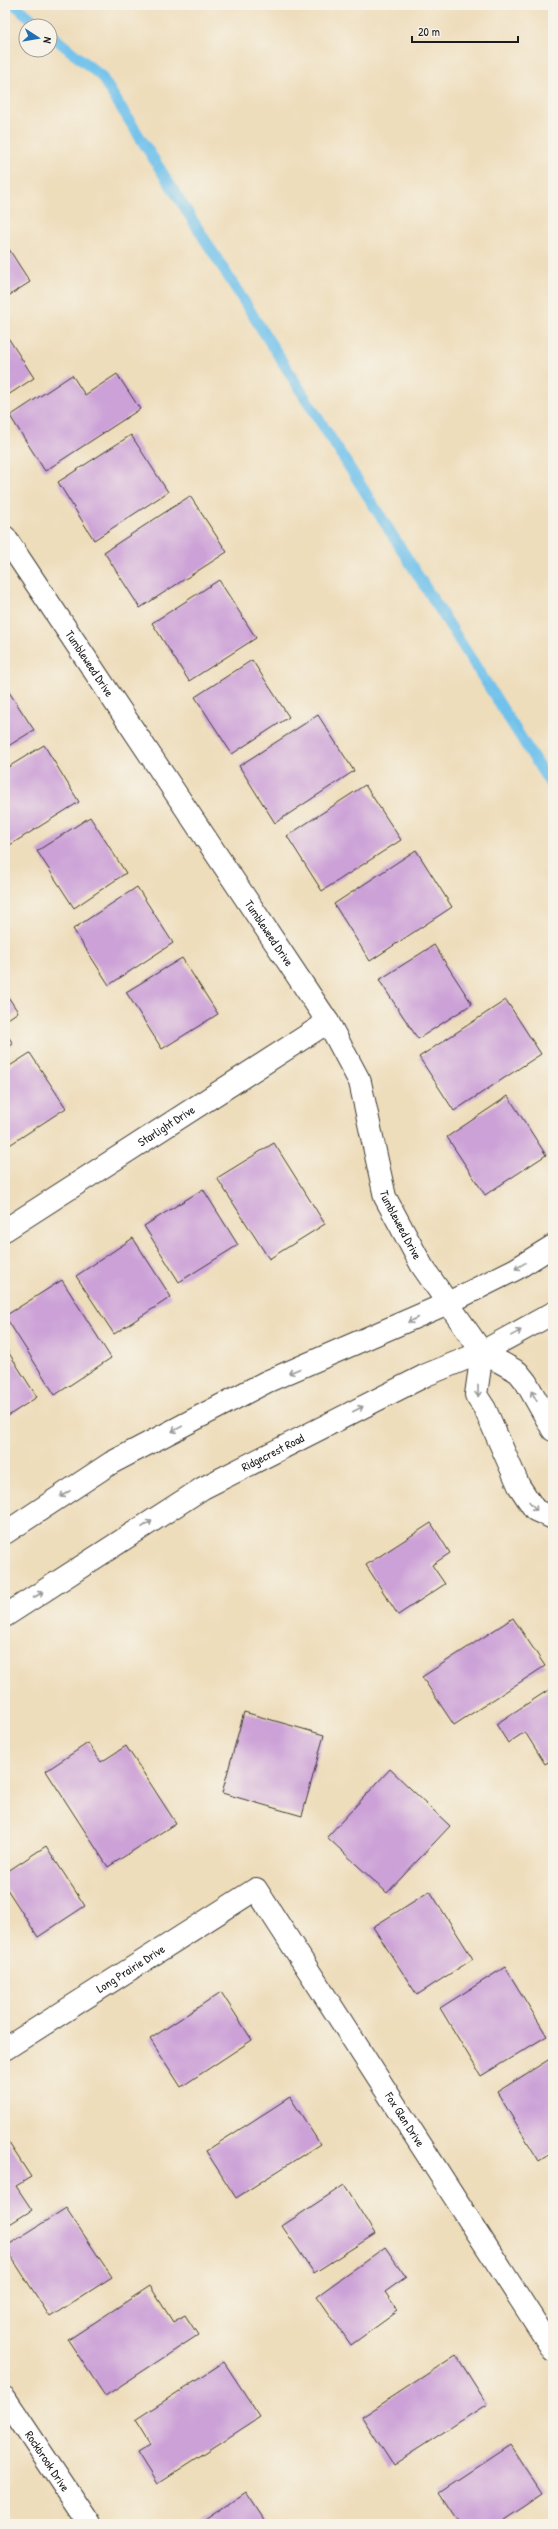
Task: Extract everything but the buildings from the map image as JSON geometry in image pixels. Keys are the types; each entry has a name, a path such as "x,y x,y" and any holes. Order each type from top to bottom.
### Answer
{"street":[{"name":"Tumbleweed Drive","path":"5,538 55,609 328,1022 360,1082 386,1197 422,1266 482,1352 518,1372 553,1430"},
{"name":"Starlight Drive","path":"5,1230 328,1022"},
{"path":"5,1533 111,1463 266,1382 448,1304 516,1269 553,1246"},
{"name":"Ridgecrest Road","path":"5,1616 203,1488 426,1374 482,1352 553,1313"},
{"path":"482,1352 476,1395 485,1410 519,1486 535,1510 553,1518"},
{"name":"Long Prairie Drive","path":"5,2049 256,1889"},
{"name":"Fox Glen Drive","path":"256,1889 553,2350"},
{"name":"Rockbrook Drive","path":"5,2398 89,2524"}],"waterway":[{"path":"15,5 30,18"},
{"path":"58,41 101,76 553,788"}]}
